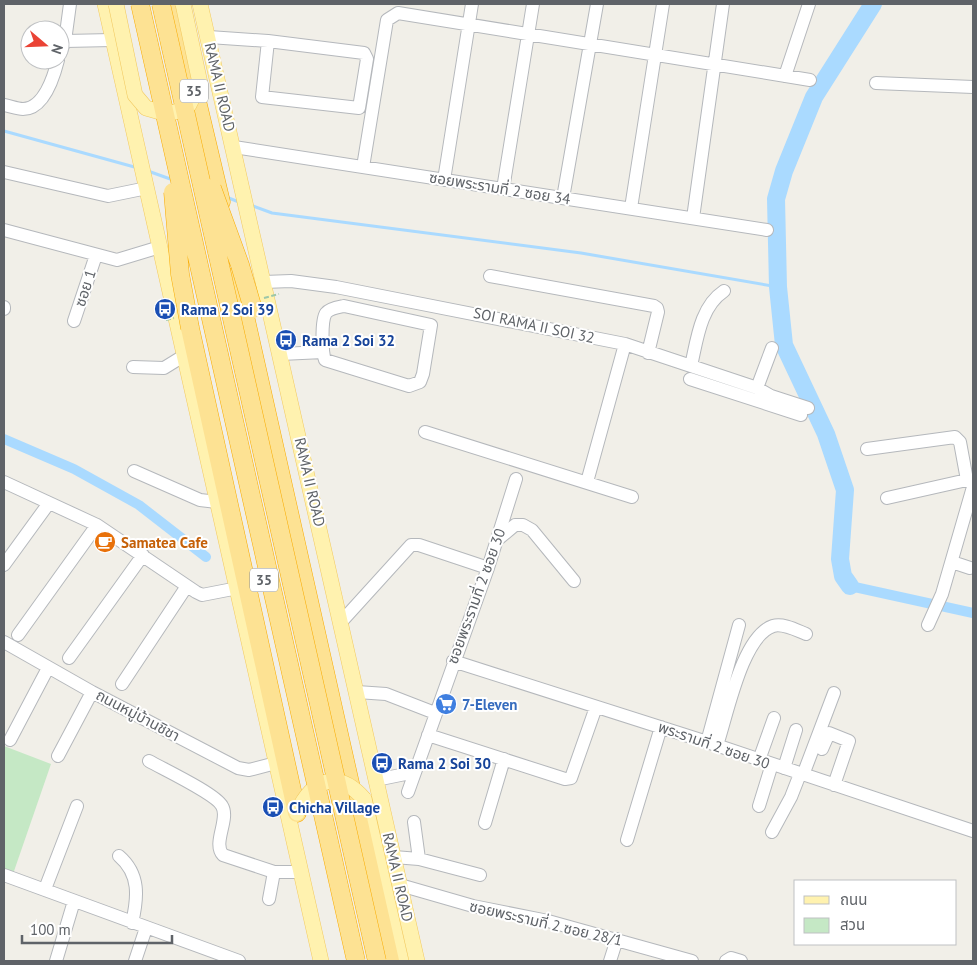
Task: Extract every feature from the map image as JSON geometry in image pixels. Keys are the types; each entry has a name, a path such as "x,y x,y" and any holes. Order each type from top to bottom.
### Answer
{"highway":[{"name":"35","path":"135,4 350,961"},
{"path":"140,4 356,961"},
{"path":"161,4 377,961"},
{"name":"RAMA II ROAD","path":"174,4 224,215 250,346 302,563 390,961"},
{"path":"188,122 249,294 364,799"},
{"path":"168,127 180,274 186,309 297,812"}],"main road":[{"name":"35","path":"105,4 107,40 139,152 321,961"},
{"path":"116,4 135,94 146,108 167,114 182,110 189,105 200,83 183,4"},
{"name":"RAMA II ROAD","path":"200,4 342,621 417,961"},
{"path":"331,961 297,812 309,792 328,781 349,784 364,799 402,961"}],"street":[{"path":"70,4 70,20"},
{"path":"444,180 472,4"},
{"path":"503,189 533,4"},
{"path":"564,198 597,4"},
{"path":"630,208 663,4"},
{"path":"693,218 723,4"},
{"path":"785,76 809,4"},
{"path":"363,167 387,20 407,9 468,25 810,80"},
{"path":"209,37 268,41 364,53 366,59 359,108 262,97 268,41"},
{"path":"70,41 107,40"},
{"path":"4,105 25,109 37,104 49,85 54,70"},
{"path":"876,83 973,87"},
{"name":"ซอยพระรามที่ 2 ซอย 34","path":"234,147 767,230"},
{"path":"4,172 108,196 146,185"},
{"path":"4,230 117,260 160,248"},
{"name":"ซอย 1","path":"74,321 96,255"},
{"path":"490,276 654,306 658,312 648,353"},
{"name":"SOI RAMA II SOI 32","path":"264,282 291,281 336,287 625,344 690,373 805,412 757,388 741,389"},
{"path":"690,373 706,310 713,299 724,291"},
{"path":"344,306 431,325 424,374 416,385 409,386 327,361 324,359 323,352 324,318 328,311 337,307 344,306"},
{"path":"587,482 625,344"},
{"path":"757,388 772,348"},
{"path":"281,354 323,352"},
{"path":"133,367 164,368 185,355"},
{"path":"425,432 632,497"},
{"path":"867,449 955,437 960,442 971,490 942,594 928,625"},
{"path":"134,471 200,500 217,502"},
{"name":"ซอยพระรามที่ 2 ซอย 30","path":"408,792 434,712 488,568 516,479"},
{"path":"4,482 97,525 202,595 238,588"},
{"path":"887,498 971,490"},
{"path":"4,565 49,503"},
{"path":"18,635 97,525"},
{"path":"497,541 515,525 523,525 532,530 574,581"},
{"path":"342,621 411,545 419,545 488,568"},
{"path":"69,658 143,555"},
{"path":"952,562 970,568"},
{"path":"122,684 187,586"},
{"path":"712,743 740,625"},
{"path":"712,743 753,641 762,632 774,626 791,628 806,634"},
{"name":"ถนนหมู่บ้านชิชา","path":"4,642 92,692 238,768 249,770 276,763"},
{"name":"พระรามที่ 2 ซอย 30","path":"453,661 712,743 973,831"},
{"path":"10,740 48,668"},
{"path":"58,756 92,692"},
{"path":"357,692 386,694 434,712"},
{"path":"772,832 791,797 834,693"},
{"path":"428,735 564,779 571,778 596,707"},
{"path":"760,760 774,718"},
{"path":"628,840 661,727"},
{"path":"759,806 796,730"},
{"path":"822,749 829,733 849,741 834,785"},
{"path":"485,823 504,759"},
{"path":"149,761 218,799 224,813 220,848 223,855 274,872 300,872"},
{"path":"376,780 415,772"},
{"path":"44,889 77,806"},
{"path":"414,822 419,859"},
{"path":"119,856 133,871 136,892 132,923"},
{"path":"394,857 419,859 480,875"},
{"path":"269,899 274,872"},
{"path":"4,874 132,923 240,961"},
{"name":"ซอยพระรามที่ 2 ซอย 28/1","path":"400,886 473,906 548,921 692,961"},
{"path":"56,961 74,901"},
{"path":"135,961 146,928"},
{"path":"610,961 617,939"},
{"path":"726,961 731,958 741,961"}],"green space":[{"path":"4,746 51,764 13,874 4,870"}],"waterway":[{"path":"850,586 843,576 840,559 845,490 826,434 784,345 778,287 776,199 784,171 814,97 873,4"},
{"path":"4,131 138,168"},
{"path":"148,171 173,180"},
{"path":"226,197 239,202"},
{"path":"250,205 272,213 581,253 778,287"},
{"path":"4,439 74,469 139,505 206,557"},
{"path":"850,586 973,613"}],"place":[{"name":"Rama 2 Soi 39","path":"165,309"},
{"name":"Rama 2 Soi 32","path":"286,340"},
{"name":"Samatea Cafe","path":"105,542"},
{"name":"7-Eleven","path":"446,704"},
{"name":"Rama 2 Soi 30","path":"382,763"},
{"name":"Chicha Village","path":"273,807"}]}
